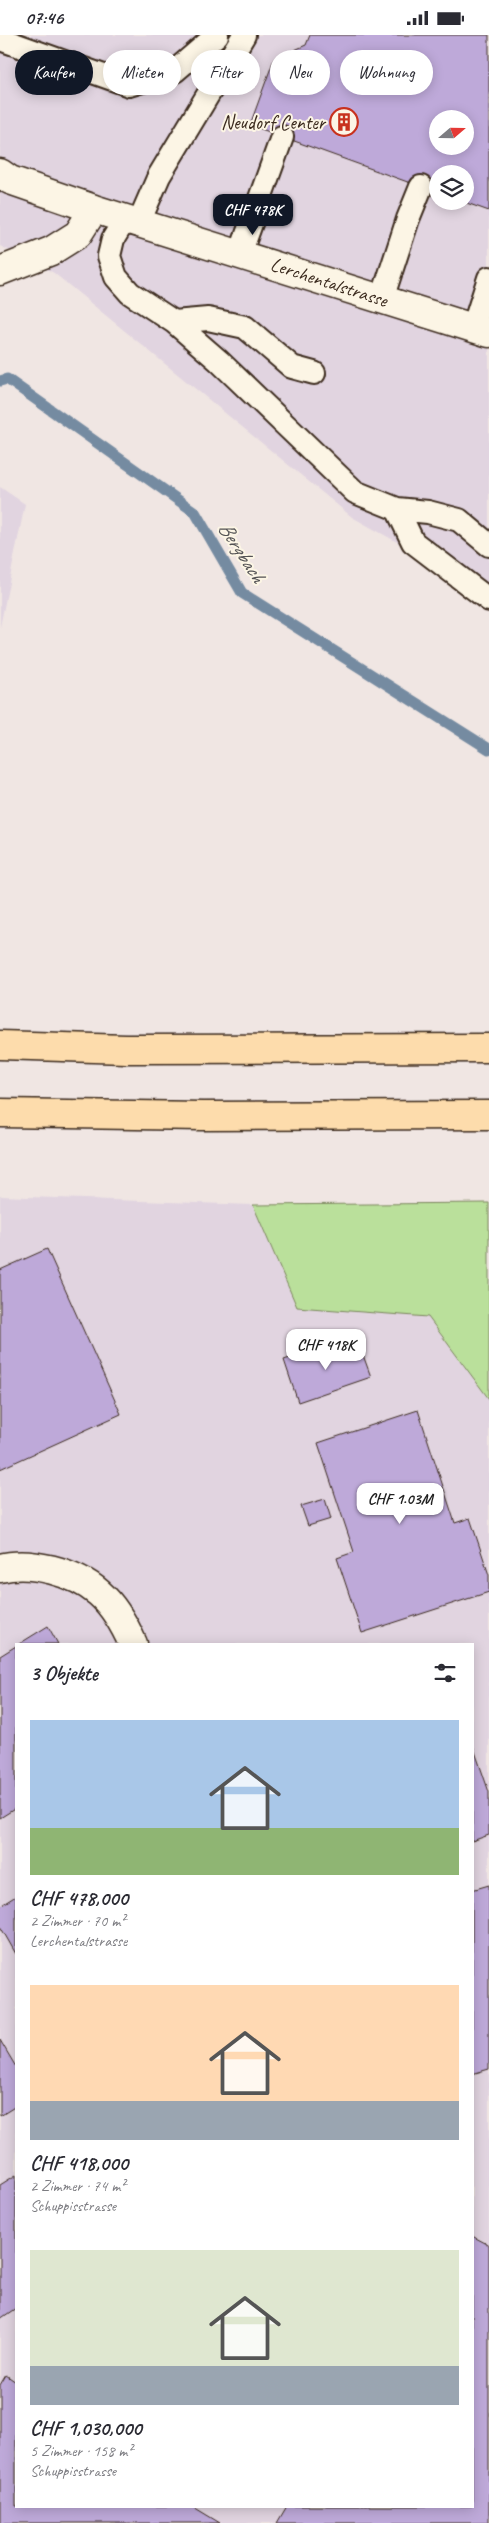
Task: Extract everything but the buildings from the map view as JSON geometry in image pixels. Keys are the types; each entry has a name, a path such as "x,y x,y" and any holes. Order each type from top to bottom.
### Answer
{"highway":[{"path":"0,1044 36,1048 489,1048"},
{"path":"0,1113 203,1116 489,1115"}],"street":[{"name":"Lerchentalstrasse","path":"0,173 10,180 94,209 481,330"},
{"path":"0,271 51,251 78,234 94,209"},
{"path":"0,1568 21,1565 45,1569 72,1577 99,1593 123,1622 133,1643"}],"lane":[{"path":"0,39 129,85 175,71 218,35"},
{"path":"244,35 132,220 114,239 110,256 116,277 130,293 174,322 219,361 355,492 397,509 428,512 460,520 489,545"},
{"path":"240,254 282,137"},
{"path":"382,299 408,219 421,187"},
{"path":"481,330 489,278"},
{"path":"174,322 208,319 245,327 292,367 314,373"},
{"path":"397,509 414,542 489,599"}],"shaded area":[{"path":"0,35 489,35 489,593 352,517 54,273 0,246"},
{"path":"0,487 25,504 0,627"},
{"path":"0,1196 253,1205 297,1307 428,1316 489,1399 489,2523 0,2523"}],"green space":[{"path":"489,1203 489,1399 428,1317 297,1307 253,1205"}],"waterway":[{"name":"Bergbach","path":"0,381 7,379 195,512 242,593 489,749"}],"place":[{"name":"Neudorf Center","path":"344,122"}]}
